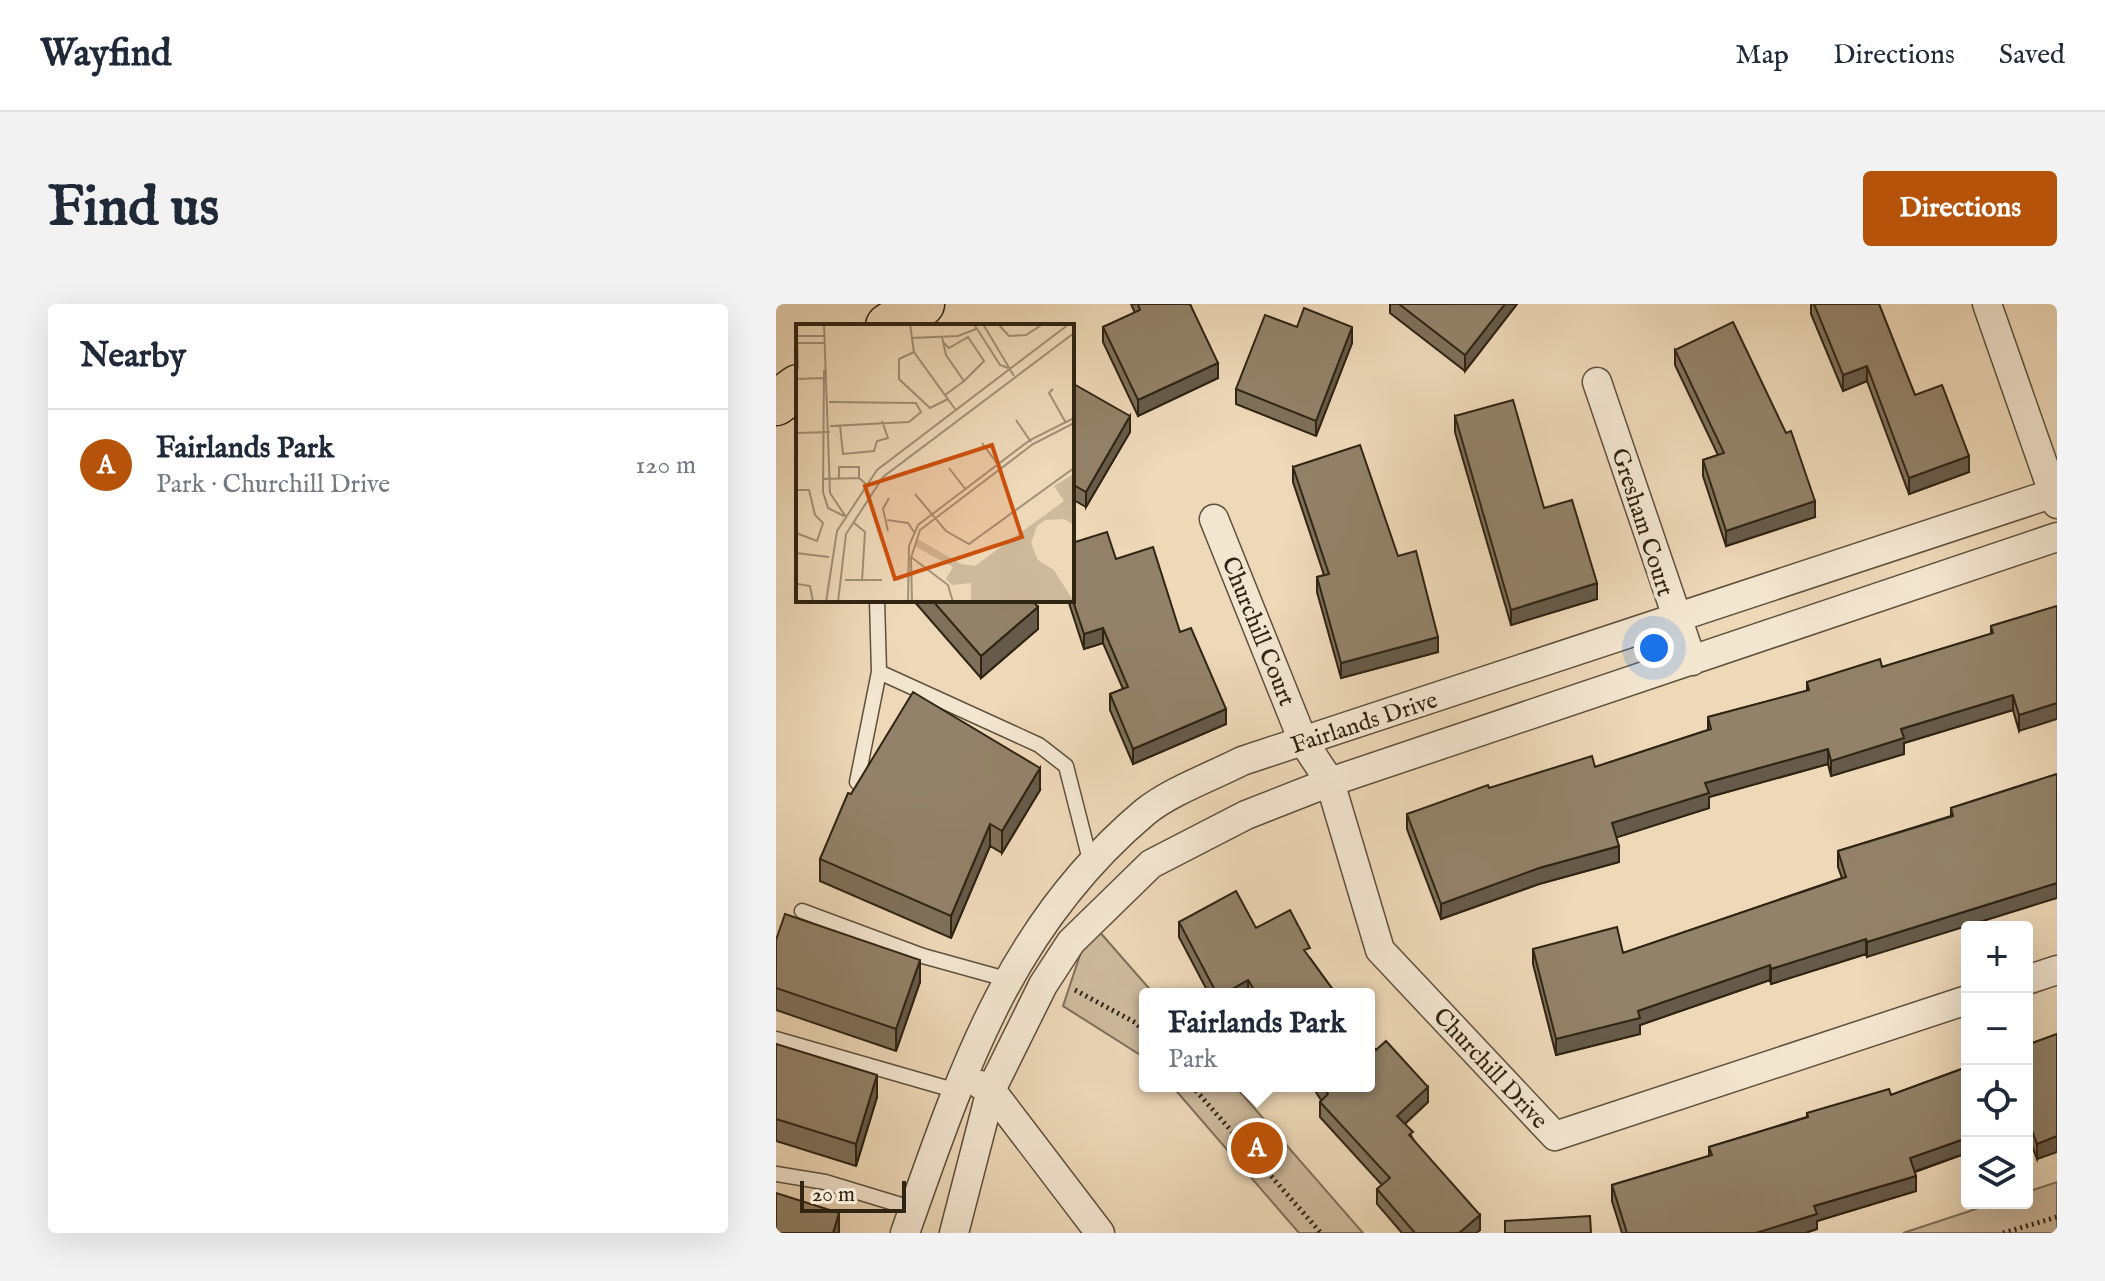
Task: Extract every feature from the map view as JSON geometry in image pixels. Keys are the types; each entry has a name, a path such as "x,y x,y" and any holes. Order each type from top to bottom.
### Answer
{"main road":[{"path":"891,324 922,304"},
{"path":"776,403 796,388"}],"street":[{"path":"1987,304 2056,497"},
{"name":"Gresham Court","path":"1597,382 1692,661"},
{"name":"Fairlands Drive","path":"909,1221 960,1084 1006,979 1067,889 1147,811 1242,761 2056,497"},
{"name":"Churchill Court","path":"1214,519 1303,741 1330,782"},
{"name":"Fairlands Drive","path":"954,1233 991,1090 1043,985 1071,942 1151,864 1246,815 1330,782 2057,537"},
{"name":"Churchill Drive","path":"1330,782 1380,950 1555,1136 1961,1002"},
{"path":"2033,978 2057,970"},
{"path":"960,1084 991,1090 1100,1233"}],"lane":[{"path":"857,782 879,672 877,602"},
{"path":"879,672 1039,745 1066,766 1091,865"},
{"path":"802,911 923,956 1006,979"},
{"path":"776,1039 960,1084"},
{"path":"776,1174 825,1182 909,1221"}],"path":[{"path":"1043,985 1069,987 1139,1026"},
{"path":"1197,1092 1321,1233"},
{"path":"2003,1233 2057,1217"}],"shaded area":[{"path":"1091,922 1149,988 1139,988 1139,1054 1063,1006"},
{"path":"1177,1092 1240,1092 1363,1233 1299,1233"},
{"path":"2057,1182 2057,1233 1903,1233 1976,1209 2033,1209 2033,1190"}],"building":[{"path":"1138,304 1190,304 1218,363 1138,400 1103,327 1140,310"},
{"path":"1399,304 1505,304 1465,355"},
{"path":"1814,304 1879,304 1915,395 1942,385 1969,456 1909,478 1867,366 1843,375"},
{"path":"1304,308 1352,327 1316,421 1236,389 1265,315 1297,327"},
{"path":"1733,322 1786,433 1791,431 1815,501 1726,531 1703,460 1724,453 1675,350"},
{"path":"1074,384 1130,416 1086,492 1074,485"},
{"path":"1513,400 1544,508 1572,500 1597,583 1511,610 1455,416"},
{"path":"1360,445 1398,556 1416,551 1438,637 1341,663 1317,577 1329,574 1293,467"},
{"path":"1107,532 1116,559 1153,547 1180,632 1191,628 1226,709 1133,749 1110,694 1128,687 1103,628 1084,634 1073,602 1074,542"},
{"path":"934,602 1034,602 1038,607 981,656"},
{"path":"2057,606 2057,703 2019,715 2013,695 1901,729 1904,738 1831,761 1828,749 1705,783 1709,793 1612,823 1619,846 1539,868 1441,904 1407,814 1488,785 1489,788 1592,756 1595,767 1711,729 1708,717 1809,690 1807,682 1880,659 1882,667 1993,633 1991,626"},
{"path":"913,692 1040,768 1002,831 990,824 951,916 820,859 848,793 851,794"},
{"path":"2057,774 2057,883 1867,942 1866,939 1771,969 1770,965 1638,1011 1640,1018 1556,1039 1533,949 1617,927 1623,953 1846,877 1838,851 1953,816 1951,808"},
{"path":"1236,891 1256,928 1290,910 1310,948 1304,950 1332,988 1253,988 1248,980 1234,988 1214,988 1179,922"},
{"path":"785,914 920,960 896,1029 776,988 776,940"},
{"path":"2057,1034 2057,1136 2037,1144 2033,1133 2033,1043"},
{"path":"1386,1041 1428,1087 1397,1116 1413,1132 1409,1135 1480,1215 1459,1233 1415,1233 1377,1189 1390,1178 1320,1102 1326,1092 1375,1092 1375,1049"},
{"path":"776,1044 877,1075 856,1144 776,1119"},
{"path":"1961,1069 1961,1140 1910,1158 1916,1176 1814,1206 1817,1214 1756,1233 1627,1233 1612,1185 1712,1155 1709,1147 1808,1117 1807,1113 1889,1089 1891,1095"},
{"path":"776,1193 839,1213 833,1233 776,1233"},
{"path":"1590,1216 1591,1233 1505,1233 1505,1221"}],"place":[{"name":"Fairlands Park","path":"1257,1148"}]}
